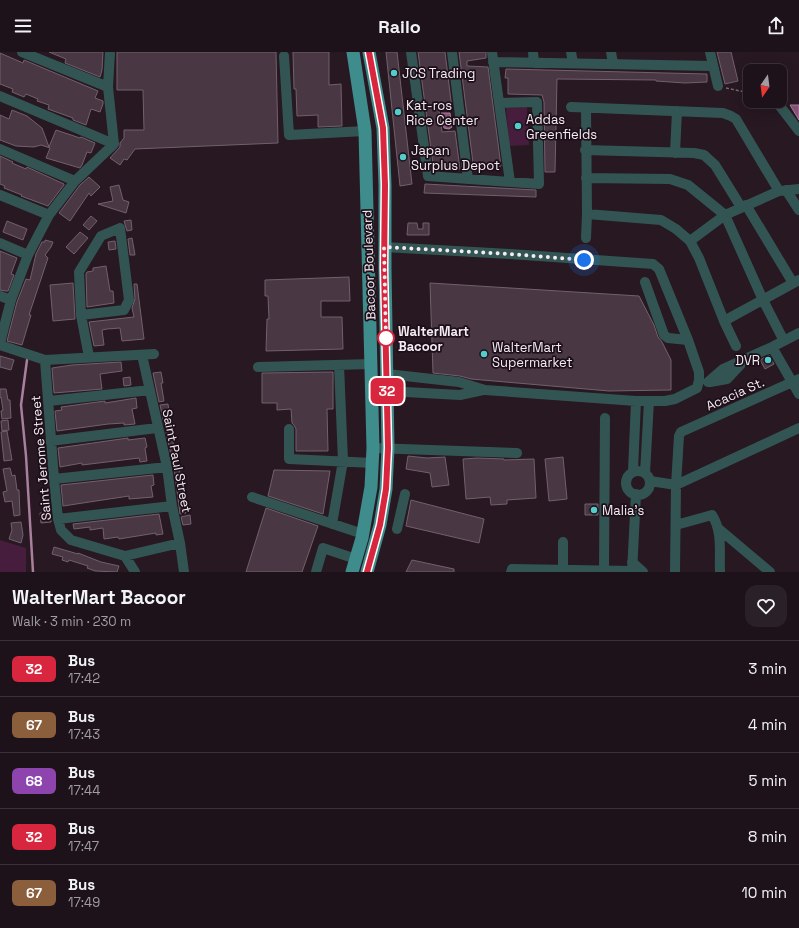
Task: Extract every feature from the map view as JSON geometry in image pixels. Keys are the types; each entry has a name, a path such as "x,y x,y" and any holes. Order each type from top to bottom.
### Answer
{"main road":[{"name":"Bacoor Boulevard","path":"352,572 363,534 371,487 373,462 372,364 365,131 353,52"},
{"name":"Bacoor Boulevard","path":"367,572 380,525 386,489 388,448 383,128 369,52"}],"street":[{"path":"22,52 108,87"},
{"path":"110,52 108,87 114,144"},
{"path":"411,52 428,176 539,184 537,102 499,103"},
{"path":"452,52 468,179"},
{"path":"533,52 534,63"},
{"path":"571,52 572,63"},
{"path":"611,52 613,64"},
{"path":"710,52 718,86"},
{"path":"284,56 289,135 365,131"},
{"path":"510,182 493,57 534,63 713,66"},
{"path":"0,96 114,144"},
{"path":"570,107 723,113 731,116 736,119 783,191 799,210"},
{"path":"586,108 586,238"},
{"path":"781,108 799,131"},
{"path":"675,153 677,111"},
{"path":"114,144 75,181 49,214 28,255 11,300 0,344 45,360 154,354"},
{"path":"0,149 75,181"},
{"path":"585,150 694,153 704,155 715,165 796,282 724,321"},
{"path":"586,178 670,178 688,185 725,215 763,300 784,341"},
{"path":"690,241 725,215 743,206 783,191 799,189"},
{"path":"0,195 49,214"},
{"path":"587,214 661,220 676,229 690,241 699,258 724,321 736,346"},
{"path":"81,315 124,310 129,300 120,228 101,236 79,272 81,315 89,357"},
{"path":"0,243 28,255"},
{"path":"384,247 653,264 659,269 688,340 699,372 697,388"},
{"path":"645,282 664,334 668,338 688,340"},
{"path":"0,296 11,300"},
{"path":"387,374 460,382 485,390 636,401 665,401 675,399 697,388 708,382 723,369 744,361 799,333"},
{"path":"772,347 796,381 799,394"},
{"name":"Saint Paul Street","path":"142,355 157,428 167,466 172,506 180,543 184,572"},
{"name":"Saint Jerome Street","path":"45,360 49,401 50,441 58,519 61,530 71,540 125,556"},
{"path":"258,367 372,364"},
{"path":"332,524 343,461 339,365"},
{"path":"443,394 444,381"},
{"name":"Acacia St.","path":"676,485 679,436 681,432 796,381"},
{"path":"49,401 150,390"},
{"path":"387,390 460,395 485,390"},
{"path":"633,472 636,401"},
{"path":"649,401 648,477 650,484 646,492 636,494 629,490 627,483 628,476 633,472 638,471 648,477 676,485 799,428"},
{"path":"604,570 605,418"},
{"path":"50,441 157,428"},
{"path":"289,429 289,459 373,462"},
{"path":"373,448 517,453"},
{"path":"54,479 167,466"},
{"path":"675,572 676,485"},
{"path":"397,529 405,494"},
{"path":"632,568 636,494"},
{"path":"252,497 363,534"},
{"path":"58,519 172,506"},
{"path":"676,525 712,515 717,522 719,529 720,572"},
{"path":"719,529 770,572"},
{"path":"563,542 563,570"},
{"path":"135,572 125,556 180,543"},
{"path":"316,572 323,548 356,559"},
{"path":"511,572 512,569 604,570 632,568 643,572"}],"path":[{"path":"718,86 743,91"}],"shaded area":[{"path":"790,105 799,105 799,120"},
{"name":"Addas Greenfields","path":"527,107 529,145 509,146 506,108"},
{"path":"441,113 450,113 452,127 449,129 444,128"},
{"path":"0,540 26,548 26,572 0,572"}],"building":[{"path":"49,52 103,52 100,77 65,63 66,59"},
{"path":"117,52 276,52 278,143 135,149 127,160 124,159 120,165 110,158 120,147 120,143 124,138 124,130 144,130 143,90 117,90"},
{"path":"293,52 329,52 329,85 341,84 342,126 318,127 318,115 297,116 296,89 294,89"},
{"path":"386,52 397,52 412,184 400,186"},
{"path":"418,52 445,52 452,109 439,110 442,132 455,131 460,169 447,170 447,163 433,164"},
{"path":"459,52 486,52 486,58 467,61 467,66 488,67 501,166 474,171"},
{"path":"717,52 731,52 738,81 725,84"},
{"path":"0,53 23,63 24,60 98,91 95,98 103,101 100,112 91,109 86,125 73,120 73,118 48,109 49,105 37,101 38,99 26,94 24,97 12,92 13,89 0,84"},
{"path":"506,69 707,74 707,82 685,83 656,80 557,79 555,172 545,172 544,102 542,95 508,94 508,78 505,78"},
{"path":"12,110 27,116 42,128 49,147 56,130 80,138 81,137 95,143 91,153 87,152 80,168 46,158 50,148 41,145 34,147 16,146 0,140 0,115 9,119"},
{"path":"0,156 13,162 12,163 26,169 27,167 64,185 48,206 21,196 22,195 4,188 5,186 0,184"},
{"path":"89,177 100,187 91,196 89,193 70,221 59,213 80,185"},
{"path":"425,184 536,190 536,197 424,193"},
{"path":"119,185 123,200 129,202 126,213 98,204 113,201 110,187"},
{"path":"91,216 97,221 89,230 83,225"},
{"path":"131,220 132,230 127,231 124,221"},
{"path":"7,221 27,229 23,240 3,232"},
{"path":"408,223 417,223 418,229 423,229 423,223 429,223 429,235 407,235"},
{"path":"80,232 88,238 74,254 66,247"},
{"path":"132,238 135,255 130,255 128,239"},
{"path":"45,240 53,242 45,255 48,258 29,315 31,315 22,345 7,341 17,302 26,279 30,280 36,254 42,242 45,242"},
{"path":"115,241 116,249 109,250 108,242"},
{"path":"0,251 17,258 11,274 14,275 8,291 0,290"},
{"path":"106,266 110,291 113,291 114,303 87,307 86,274 87,272 93,271 93,268"},
{"path":"349,277 350,301 321,301 321,317 342,317 343,349 266,351 267,319 269,319 268,296 265,296 265,280"},
{"path":"73,283 75,319 53,321 50,285"},
{"name":"WalterMart Bacoor","path":"430,283 639,296 654,325 658,337 671,360 671,390 609,391 471,379 460,376 433,373"},
{"path":"134,284 137,284 144,339 122,341 120,328 107,329 102,330 104,345 94,346 89,322 134,317 132,308 135,299"},
{"path":"769,355 774,364 765,369 760,360"},
{"path":"0,356 14,360 11,370 0,367"},
{"path":"121,362 122,371 100,374 102,389 54,393 52,368 72,365"},
{"path":"161,372 164,401 159,402 153,373"},
{"path":"333,372 333,409 327,409 328,451 296,451 296,429 292,423 291,409 277,410 277,403 262,403 262,373"},
{"path":"130,377 131,385 124,386 123,378"},
{"path":"0,389 6,389 8,400 10,400 11,418 2,419 1,411 3,410 1,397 0,398"},
{"path":"136,398 137,408 132,409 135,424 108,424 57,431 55,411 62,410 61,407 105,401 105,403"},
{"path":"168,404 176,464 173,464 160,405"},
{"path":"8,420 9,430 2,431 1,421"},
{"path":"7,431 12,460 4,461 1,432"},
{"path":"128,438 128,440 145,438 147,447 145,448 147,461 140,462 139,458 82,465 82,463 60,467 58,448"},
{"path":"408,456 427,458 445,457 449,485 432,487 430,473 406,469"},
{"path":"563,457 567,499 549,501 545,459"},
{"path":"477,458 504,460 534,459 536,498 507,500 507,504 491,505 490,497 466,499 463,459"},
{"path":"179,466 182,490 177,491 174,467"},
{"path":"10,468 12,476 15,475 17,490 19,490 20,515 14,516 12,501 5,502 3,492 7,491 3,469"},
{"path":"274,470 330,471 323,514 268,496"},
{"path":"153,475 154,485 151,486 153,497 129,499 129,496 63,506 61,485"},
{"path":"177,491 183,491 186,513 180,514"},
{"path":"411,500 484,519 479,543 406,526"},
{"name":"Malia's","path":"585,504 598,504 598,515 585,515"},
{"path":"266,508 318,526 302,572 246,572"},
{"path":"50,512 51,522 41,523 40,513"},
{"path":"159,514 163,534 156,535 156,533 119,539 118,537 104,539 103,528 90,530 90,527 74,529 73,524"},
{"path":"190,515 191,524 183,525 181,517"},
{"path":"21,522 23,535 21,543 9,539 12,530 11,523"},
{"path":"54,547 78,553 101,562 119,566 117,572 95,571 87,568 88,566 69,560 68,562 62,560 63,557 52,554"},
{"path":"412,560 454,569 454,572 406,572"}],"waterway":[{"path":"27,360 21,405 26,456 33,572"}],"bus line":[{"name":"32","path":"367,572 380,525 386,489 388,448 383,128 369,52"}],"place":[{"name":"JCS Trading","path":"394,73"},
{"name":"Kat-ros Rice Center","path":"398,112"},
{"name":"Addas Greenfields","path":"518,126"},
{"name":"Japan Surplus Depot","path":"403,157"},
{"name":"WalterMart Bacoor","path":"386,338"},
{"name":"WalterMart Supermarket","path":"484,354"},
{"name":"DVR","path":"768,360"},
{"name":"Malia's","path":"594,510"}],"route":[{"path":"386,338 386,340 384,247 584,260"}]}
